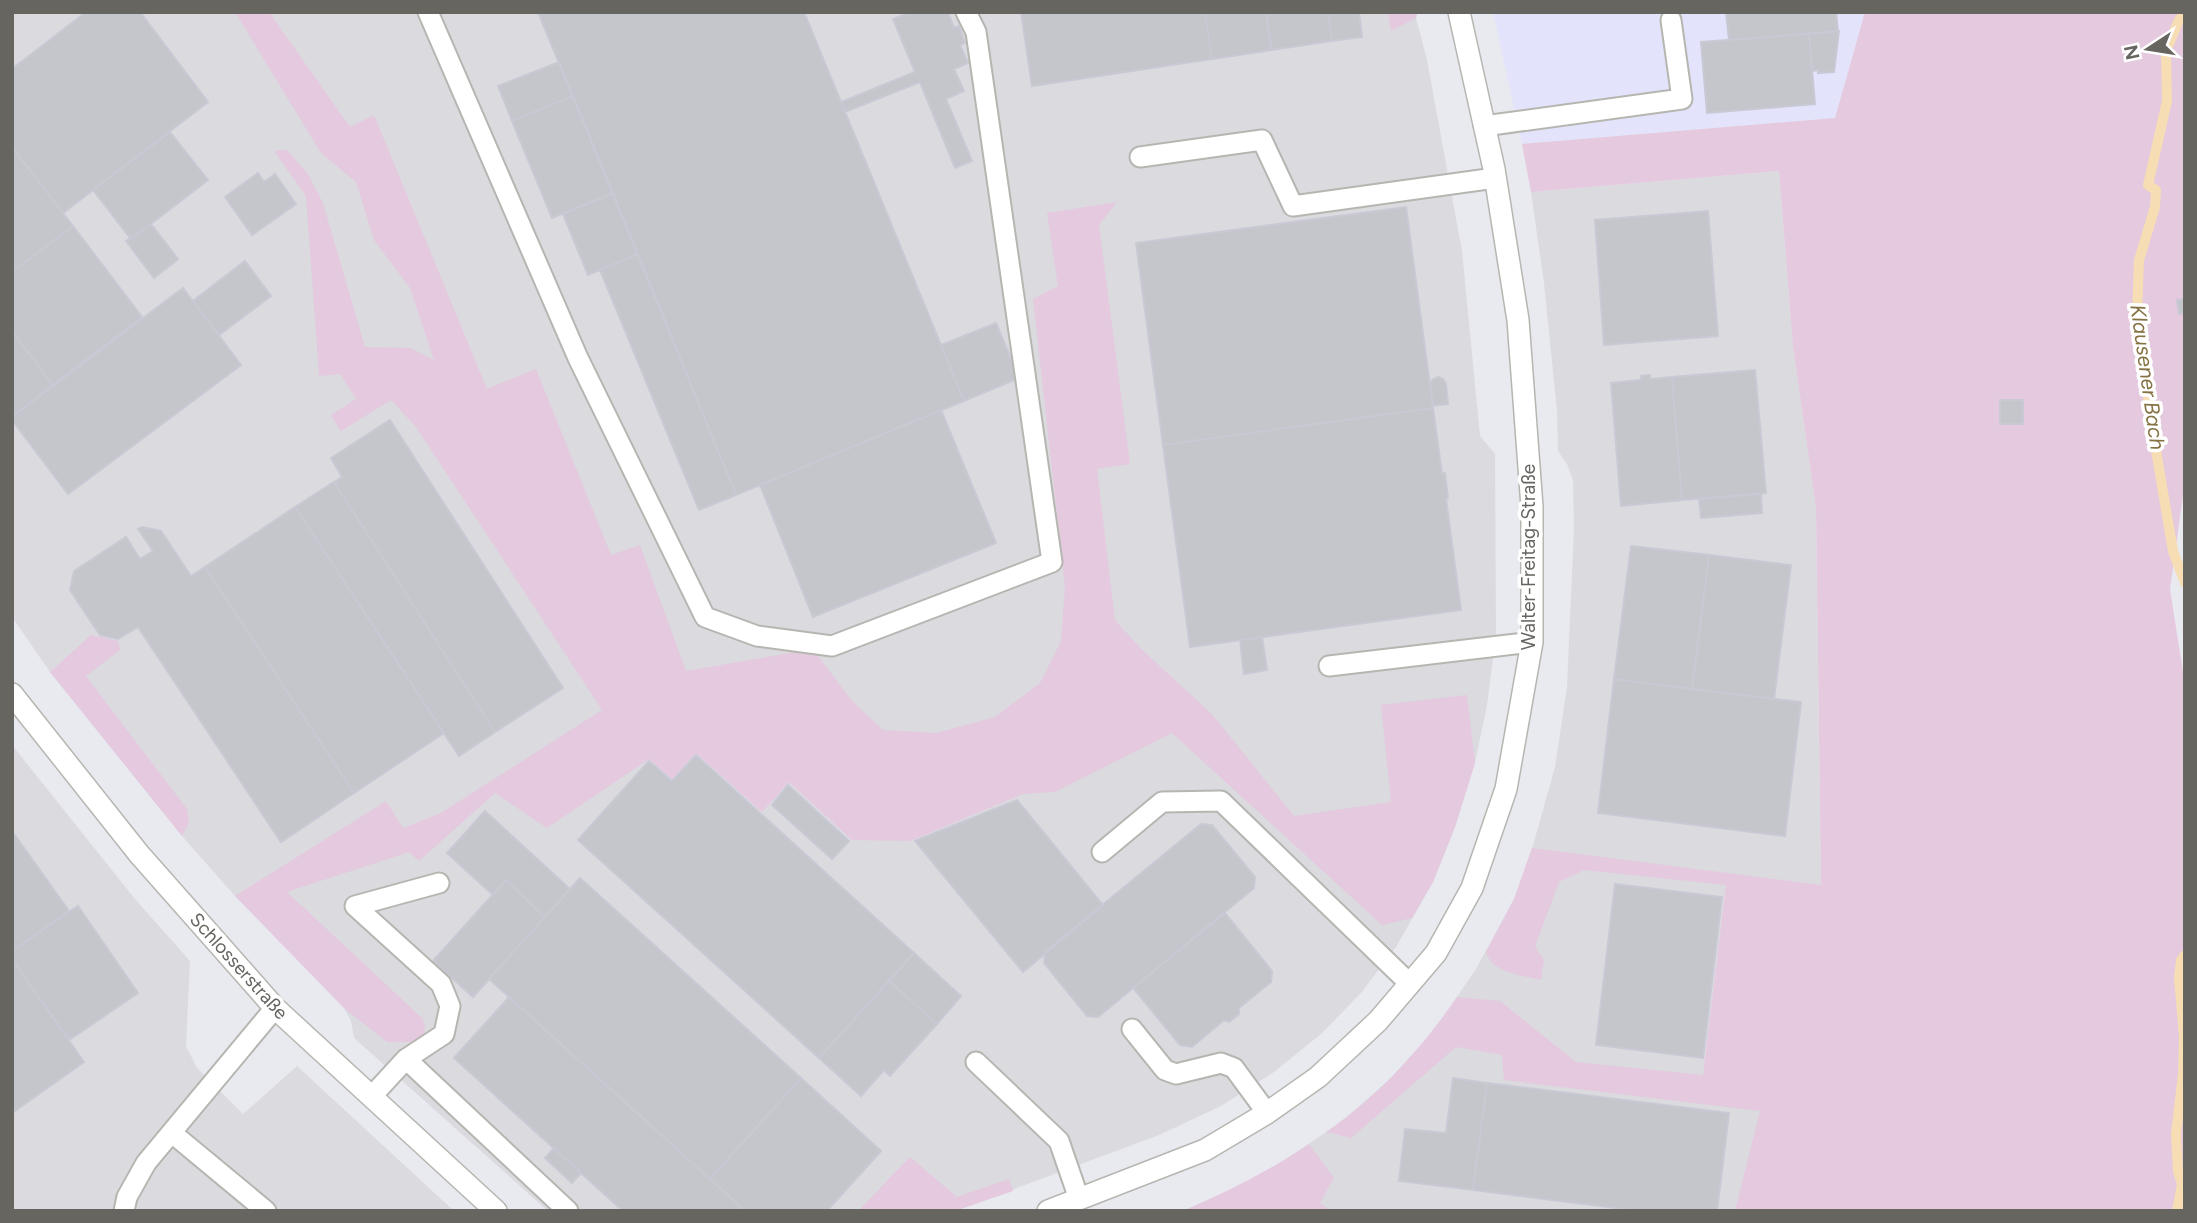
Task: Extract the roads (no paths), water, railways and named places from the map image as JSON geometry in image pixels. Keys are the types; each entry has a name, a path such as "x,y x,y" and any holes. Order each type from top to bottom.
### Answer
{"street":[{"name":"Walter-Freitag-Straße","path":"1048,1211 1205,1150 1318,1077 1378,1021 1436,953 1472,888 1506,789 1532,642 1532,507 1518,320 1495,178 1460,12"},
{"name":"Schlosserstraße","path":"12,694 139,854 275,1008 496,1211"}],"lane":[{"path":"428,12 578,358 705,617 757,636 832,646 1052,562 976,32 966,12"},
{"path":"1484,126 1682,99 1671,20"},
{"path":"1140,157 1262,140 1293,206 1495,178"},
{"path":"1329,666 1532,642"},
{"path":"1102,852 1162,802 1221,801 1410,984"},
{"path":"372,1096 406,1059 444,1034 450,1006 440,984 355,906 439,883"},
{"path":"124,1211 128,1197 146,1163 275,1008"},
{"path":"1132,1029 1166,1070 1176,1074 1221,1063 1234,1068 1267,1112"},
{"path":"406,1059 568,1211"},
{"path":"975,1062 1059,1141 1079,1199"},
{"path":"172,1133 266,1211"}],"waterway":[{"name":"Klausener Bach","path":"2185,13 2179,20 2166,51 2167,101 2148,185 2156,190 2155,207 2139,260 2137,314 2173,551 2185,583"},
{"name":"Klausener Bach","path":"2177,1211 2182,1184 2178,1172 2176,1134 2184,1036 2179,978 2181,960 2185,955"}]}
